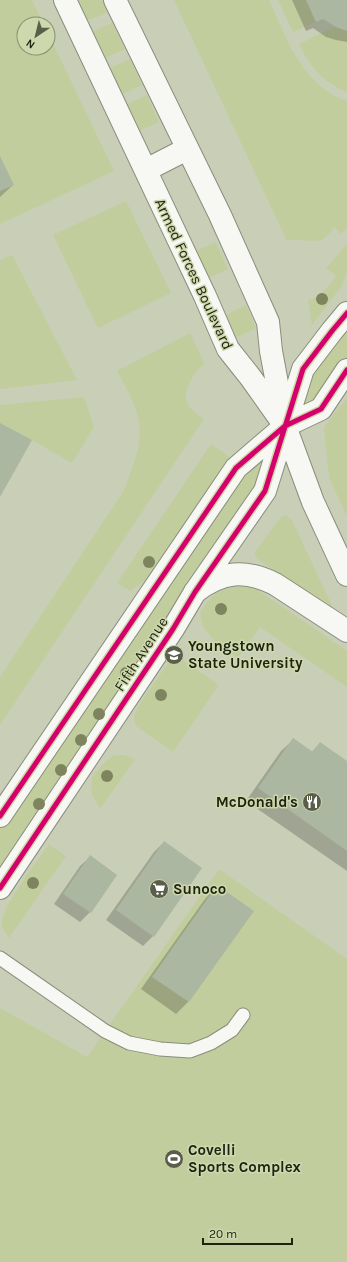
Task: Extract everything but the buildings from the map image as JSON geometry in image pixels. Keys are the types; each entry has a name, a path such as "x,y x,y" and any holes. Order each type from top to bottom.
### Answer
{"street":[{"name":"Armed Forces Boulevard","path":"65,0 205,296 228,349 251,378 285,426"},
{"path":"115,0 220,215 268,322 271,351 285,426 313,502 347,574"},
{"path":"146,170 187,149"},
{"name":"Fifth Avenue","path":"0,888 173,629 195,592 265,491 303,369 347,313"},
{"name":"Fifth Avenue","path":"0,816 236,468 285,426 321,409 347,370"},
{"path":"195,592 204,585 228,575 242,574 263,578 275,584 347,631"}],"lane":[{"path":"0,958 105,1031 129,1043 160,1049 190,1051 211,1043 232,1030 243,1015"}],"green space":[{"path":"0,0 32,0 40,16 16,16 16,56 56,56 56,50 114,171 0,224 0,192 14,185 0,156"},
{"path":"72,0 102,0 108,12 83,23"},
{"path":"174,0 269,0 300,63 319,84 338,98 347,101 347,228 341,234 334,227 323,239 310,241 287,241"},
{"path":"278,0 306,0 316,22 293,32"},
{"path":"112,23 125,49 101,60 88,34"},
{"path":"336,27 347,31 347,92 331,84 318,73 308,60 299,44"},
{"path":"130,59 142,85 118,96 106,70"},
{"path":"147,95 159,122 135,133 123,106"},
{"path":"126,201 171,293 98,328 53,235"},
{"path":"215,242 228,269 205,280 192,253"},
{"path":"347,244 347,272 341,287 312,325 308,300 317,297 336,276 326,268"},
{"path":"12,255 77,380 0,389 0,260"},
{"path":"246,305 256,328 233,339 222,317"},
{"path":"347,313 347,370 321,409 285,426 303,369"},
{"path":"190,333 205,364 197,371 190,381 186,392 186,397 187,402 194,412 204,419 0,725 0,677 123,492 133,467 138,449 140,431 138,416 117,371"},
{"path":"84,397 94,427 72,463 32,440 0,497 0,405"},
{"path":"347,399 347,516 329,478 324,428 338,408"},
{"path":"285,426 265,491 0,888 0,816 198,522"},
{"path":"211,444 233,459 157,572 130,591 117,583"},
{"path":"283,516 287,516 292,520 334,610 332,612 255,557 255,552"},
{"path":"237,586 255,588 347,651 347,687 260,627 238,658 217,644 203,627 200,613 215,594 224,589"},
{"path":"175,657 180,658 219,685 173,752 136,726 134,718 137,708 170,660"},
{"path":"124,755 135,759 100,809 91,793 92,778 101,766 112,756"},
{"path":"49,844 66,856 9,938 2,925 4,913 15,893"},
{"name":"Covelli Sports Complex","path":"219,869 347,959 347,1262 0,1262 0,1008 87,1057"}],"cycle path":[{"path":"0,888 173,629 195,592 265,491 303,369 347,313"},
{"path":"0,816 236,468 285,426 321,409 347,370"}],"place":[{"name":"Youngstown State University","path":"174,655"},
{"name":"McDonald's","path":"312,802"},
{"name":"Sunoco","path":"159,889"},
{"name":"Covelli Sports Complex","path":"174,1159"}]}
